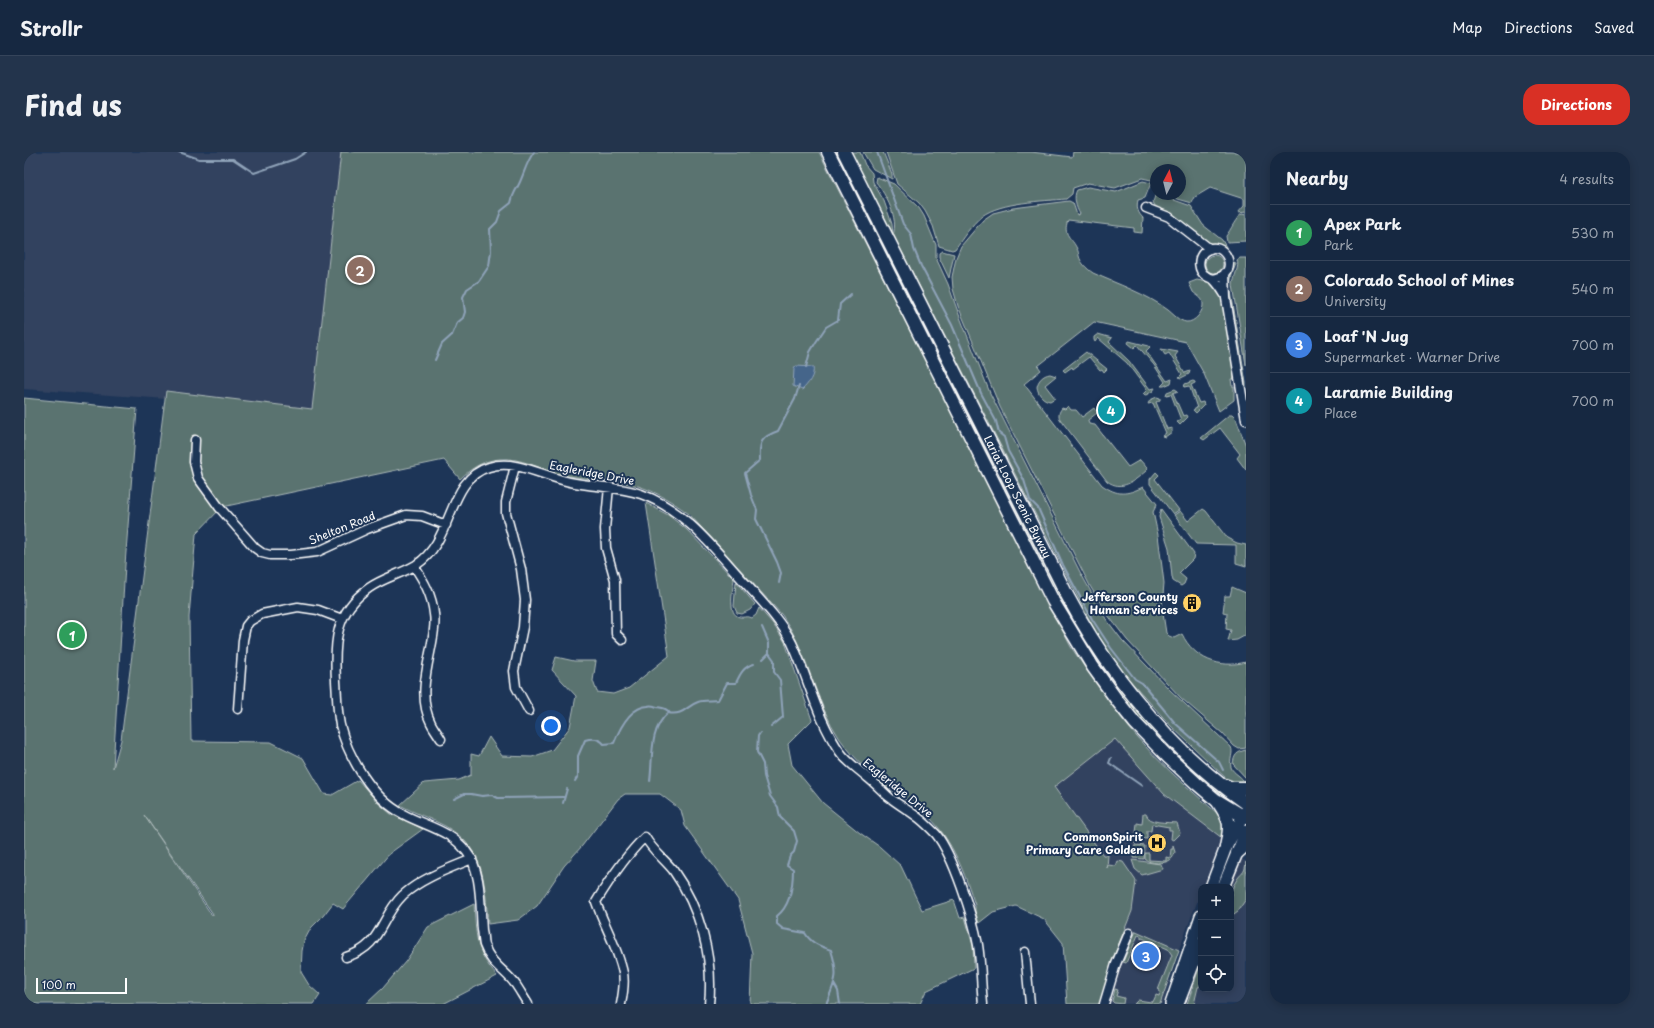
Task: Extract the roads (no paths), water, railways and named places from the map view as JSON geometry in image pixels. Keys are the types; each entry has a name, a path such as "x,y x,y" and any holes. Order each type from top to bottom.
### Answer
{"highway":[{"name":"Lariat Loop Scenic Byway","path":"828,152 1053,601 1079,646 1106,686 1135,723 1172,761 1216,800"},
{"name":"Lariat Loop Scenic Byway","path":"844,152 1067,595 1091,639 1117,677 1165,734 1220,784 1246,803"},
{"path":"854,204 866,198"},
{"path":"1220,784 1232,788 1246,788"},
{"path":"1216,800 1245,815"},
{"path":"1216,800 1225,812 1231,827 1236,848"}],"main road":[{"path":"1224,884 1245,815"},
{"path":"1213,884 1246,830"},
{"path":"1171,1004 1200,920"},
{"path":"1178,1004 1198,952"}],"street":[{"path":"1146,208 1169,217 1210,249 1220,250 1226,255 1229,264 1225,273 1226,298 1246,420"},
{"path":"1191,235 1201,256"},
{"path":"1210,249 1201,256 1199,263 1201,272 1212,278 1220,286 1226,298"},
{"path":"1212,278 1217,278 1225,273"},
{"name":"Shelton Road","path":"195,440 194,462 198,478 219,507 255,548 262,553 270,555 291,555 317,552 367,529 406,515 422,516 446,525"},
{"name":"Eagleridge Drive","path":"528,1004 514,983 494,964 484,944 477,874 472,859 456,840 444,832 404,815 392,807 370,784 356,764 344,739 338,708 335,646 342,619 351,604 372,585 414,566 429,553 441,537 461,491 472,475 488,467 501,464 514,466 558,480 609,487 641,494 664,504 693,526 780,622 794,649 821,720 842,755 872,780 886,795 919,818 937,835 954,868 973,925 978,946 983,1004"},
{"path":"514,466 506,502 506,513 521,569 525,600 523,627 514,671 516,687 528,711"},
{"path":"609,487 605,529 606,548 615,580 616,634 622,640"},
{"path":"414,566 425,583 432,600 434,629 424,687 431,724 441,739"},
{"path":"238,709 243,640 246,626 250,621 262,614 298,607 318,610 342,619"},
{"path":"621,1004 623,992 623,973 619,959 596,902 607,882 638,843 645,837 648,843 672,870 688,894 696,914 706,945 709,964 709,1004"},
{"path":"346,957 358,953 371,944 394,906 415,885 472,859"},
{"path":"1104,1004 1116,964 1129,933"},
{"path":"1025,952 1030,1004"}],"waterway":[{"path":"179,152 199,159 233,159 254,173 295,159 306,152"},
{"path":"435,360 442,344 452,335 457,323 463,318 465,312 463,297 467,289 479,281 489,266 491,251 490,229 497,222 501,211 511,203 513,195 534,152"},
{"path":"877,152 903,224 911,234 914,249 921,266 952,325 981,393 996,421 999,433 1004,437 1008,451 1024,480 1030,500 1038,508 1063,565 1092,619 1111,648 1135,679 1142,683 1175,723 1219,762 1223,770"},
{"path":"806,367 810,352 816,342 826,327 838,320 840,304 851,294"},
{"path":"779,583 781,573 756,519 757,510 745,473 760,460 762,441 778,431 795,399 799,386"},
{"path":"762,627 769,643 769,653 774,660 774,672 780,680 783,717 771,727"},
{"path":"763,659 769,653"},
{"path":"650,781 655,735 662,720 668,713 673,714 681,712 698,702 718,700 727,683 736,683 745,669 754,664"},
{"path":"575,781 578,776 578,756 585,740 595,739 604,744 614,743 626,720 636,710 642,707 653,706 664,708 670,713"},
{"path":"760,733 758,736 757,752 763,764 764,776 770,796 778,807 780,817 794,831 797,841 794,852 790,856 787,865 793,869 790,895 785,907 777,916 777,924 783,929 805,933 816,944 831,950 836,972 834,983 826,1004"},
{"path":"1111,758 1109,763 1142,786"},
{"path":"563,803 567,789"},
{"path":"454,799 464,794 482,796 492,795 498,798 563,797"},
{"path":"834,984 838,991 840,1004"}],"place":[{"name":"Colorado School of Mines","path":"360,270"},
{"name":"Laramie Building","path":"1111,410"},
{"name":"Jefferson County Human Services","path":"1192,603"},
{"name":"Apex Park","path":"72,635"},
{"name":"CommonSpirit Primary Care Golden","path":"1157,843"},
{"name":"Loaf 'N Jug","path":"1146,956"}]}
